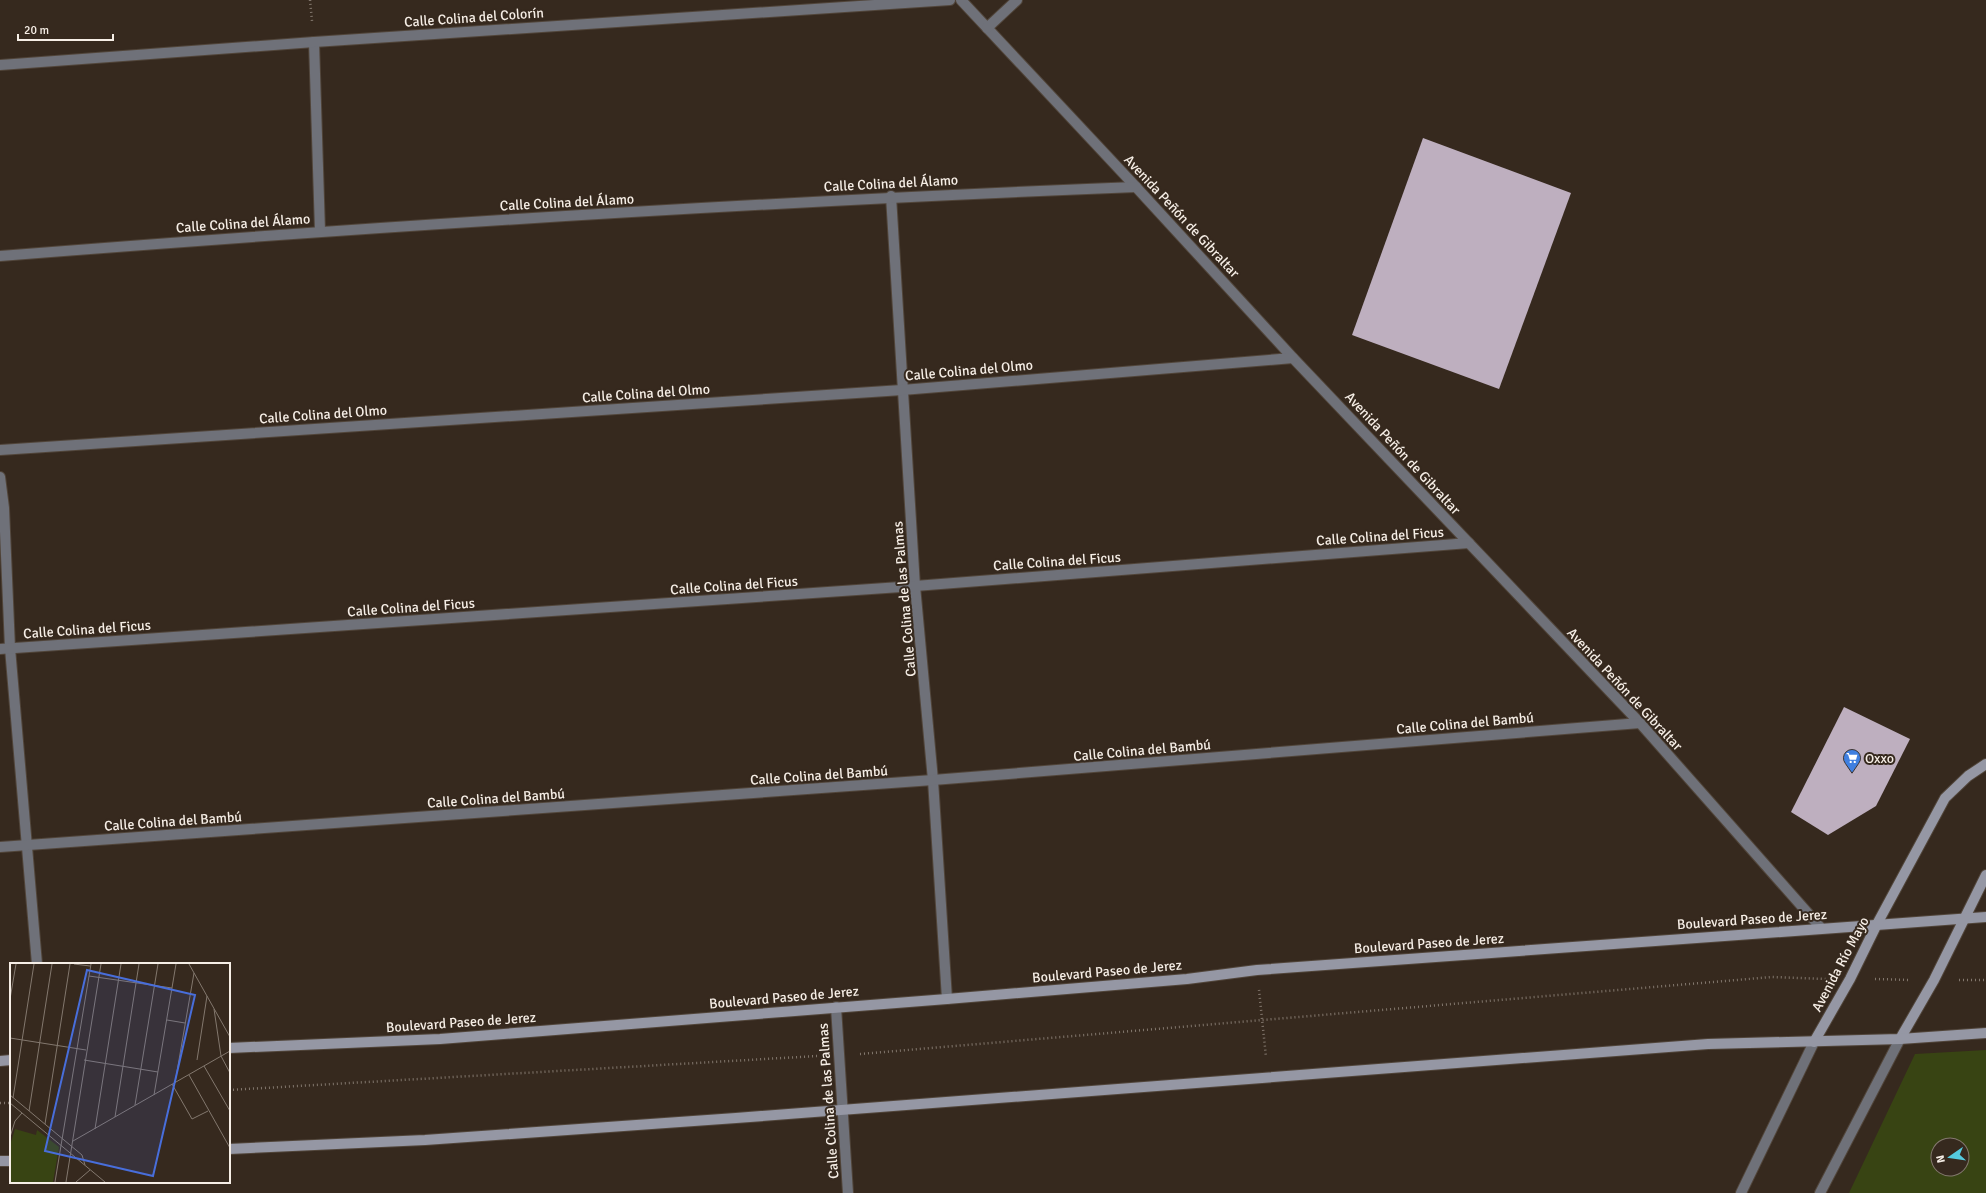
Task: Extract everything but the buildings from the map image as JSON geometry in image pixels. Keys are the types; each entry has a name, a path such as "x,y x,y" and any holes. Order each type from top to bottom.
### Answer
{"main road":[{"name":"Avenida Río Mayo","path":"1814,1042 1850,979 1877,924 1945,798 1968,776 1986,764"},
{"path":"1900,1039 1934,980 1986,875"},
{"name":"Boulevard Paseo de Jerez","path":"230,1048 440,1039 1187,979 1257,970 1877,924 1964,920 1986,917"},
{"path":"230,1150 425,1140 844,1110 1708,1044 1900,1039 1986,1034"},
{"path":"0,1061 10,1060"}],"street":[{"name":"Calle Colina del Colorín","path":"0,65 314,42 950,0"},
{"name":"Avenida Peñón de Gibraltar","path":"960,0 1136,186 1293,358 1640,723 1821,928"},
{"path":"987,28 1018,0"},
{"path":"314,42 320,231"},
{"name":"Calle Colina del Álamo","path":"0,256 320,231 891,196 1136,186"},
{"name":"Calle Colina de las Palmas","path":"891,196 902,390 916,586 933,780 947,999"},
{"name":"Calle Colina del Olmo","path":"0,450 902,390 1293,358"},
{"path":"0,477 4,508 10,648 37,963"},
{"name":"Calle Colina del Ficus","path":"0,649 916,586 1469,543"},
{"name":"Calle Colina del Bambú","path":"0,847 933,780 1640,723"},
{"name":"Calle Colina de las Palmas","path":"836,1007 844,1110 848,1193"},
{"path":"1820,1193 1900,1039"},
{"name":"Avenida Río Mayo","path":"1741,1193 1814,1042"}],"path":[{"path":"1257,970 1267,1078"},
{"path":"230,1090 840,1055 1772,977 1986,980"},
{"path":"0,1103 10,1102"}],"green space":[{"path":"1986,1050 1986,1193 1849,1193 1915,1054"}],"place":[{"name":"Oxxo","path":"1852,773"}]}
